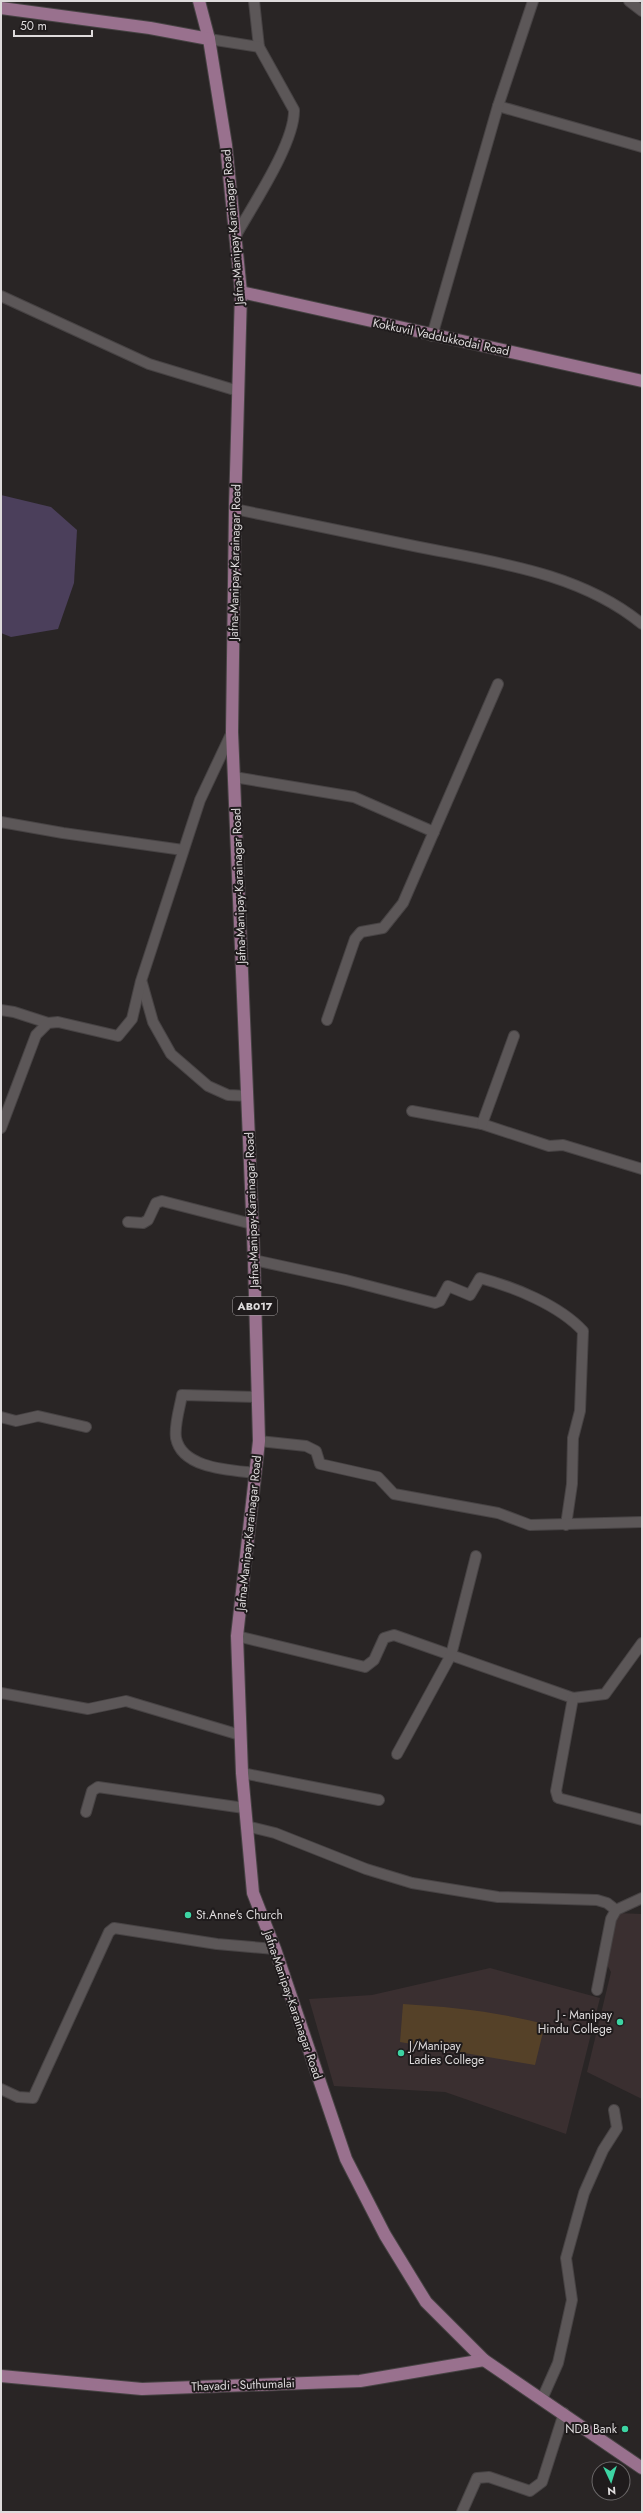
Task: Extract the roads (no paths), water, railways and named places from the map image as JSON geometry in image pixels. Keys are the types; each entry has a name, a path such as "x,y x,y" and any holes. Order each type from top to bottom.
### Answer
{"main road":[{"name":"Jafna-Manipay-Karainagar Road","path":"199,1 209,39 226,145 241,292 235,509 232,732 248,1096 259,1441 237,1636 244,1808 253,1893 275,1950 350,2166 385,2235 426,2302 484,2360 564,2413 642,2468"},
{"path":"1,8 150,28 209,39"},
{"name":"Kokkuvil Vaddukkodai Road","path":"241,292 432,336 642,381"},
{"name":"Thavadi - Suthumalai","path":"1,2376 150,2389 360,2381 484,2360"}],"street":[{"path":"235,237 286,144 294,120 294,110 286,93 259,47 254,1"},
{"path":"432,336 498,106 533,1"},
{"path":"629,1 642,11"},
{"path":"209,39 259,47"},
{"path":"498,106 642,147"},
{"path":"1,296 149,364 238,391"},
{"path":"235,509 528,569 587,591 626,610 642,624"},
{"path":"327,1020 355,939 361,932 383,928 403,904 498,684"},
{"path":"1,1010 14,1012 48,1023 58,1022 118,1036 132,1020 141,981 200,800 232,732"},
{"path":"234,777 354,798 434,832"},
{"path":"1,822 63,833 183,850"},
{"path":"141,981 153,1022 171,1054 208,1086 228,1095 248,1096"},
{"path":"1,1128 36,1035 48,1023"},
{"path":"482,1124 514,1036"},
{"path":"412,1111 482,1124 549,1146 563,1145 642,1169"},
{"path":"128,1222 143,1223 148,1220 156,1203 162,1201 252,1224"},
{"path":"254,1260 346,1280 435,1303 440,1301 448,1286 470,1295 480,1278 508,1286 572,1319 583,1331 580,1411 573,1438 572,1484 566,1525"},
{"path":"256,1473 225,1469 191,1460 180,1452 176,1437 182,1395 258,1397"},
{"path":"1,1417 16,1421 38,1416 86,1427"},
{"path":"259,1441 306,1446 316,1450 320,1464 378,1477 394,1494 498,1512 530,1525 566,1525 631,1521 642,1522"},
{"path":"397,1754 451,1655 476,1556"},
{"path":"237,1636 364,1667 374,1660 384,1638 394,1635 573,1698 605,1694 642,1643"},
{"path":"1,1693 88,1709 126,1701 240,1735"},
{"path":"573,1698 556,1791 558,1798 642,1820"},
{"path":"242,1773 379,1800"},
{"path":"86,1812 92,1791 98,1787 244,1808"},
{"path":"246,1826 275,1833 366,1869 412,1882 498,1897 597,1900 607,1903 616,1910"},
{"path":"597,1990 611,1919 616,1910 642,1898"},
{"path":"1,2089 18,2097 33,2098 109,1932 114,1928 217,1944 275,1950"},
{"path":"542,2399 558,2364 572,2300 566,2258 584,2193 603,2150 617,2128 614,2110"},
{"path":"462,2512 477,2478 489,2477 530,2491 542,2482 564,2413"}],"place":[{"name":"St.Anne's Church","path":"188,1915"},
{"name":"J - Manipay Hindu College","path":"620,2022"},
{"name":"J/Manipay Ladies College","path":"401,2053"},
{"name":"NDB Bank","path":"625,2429"}]}
